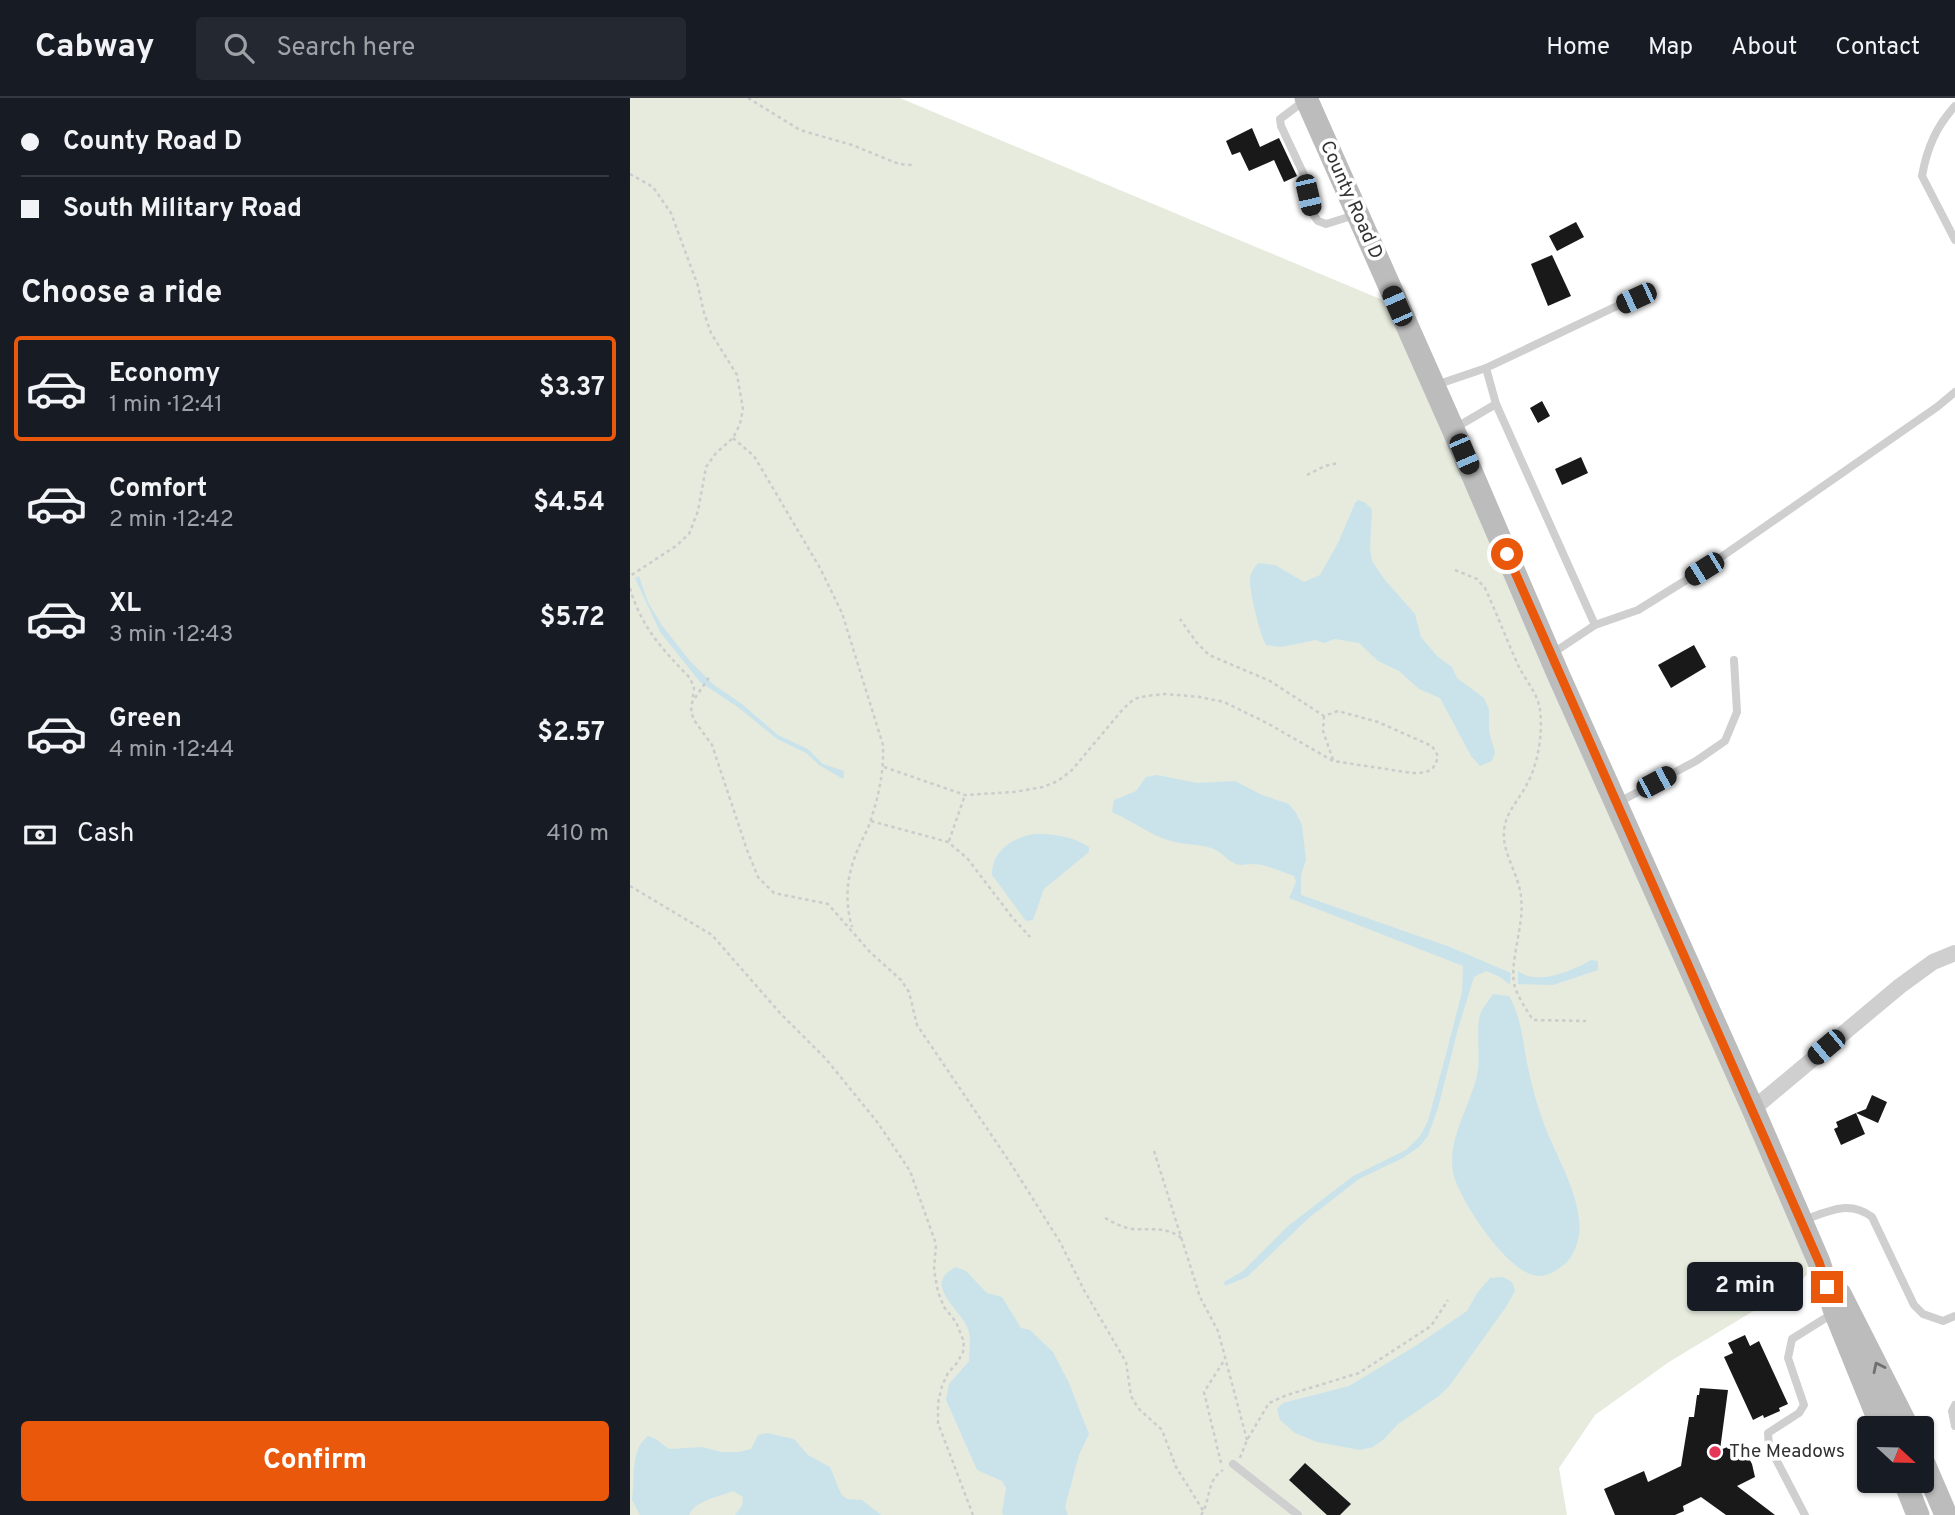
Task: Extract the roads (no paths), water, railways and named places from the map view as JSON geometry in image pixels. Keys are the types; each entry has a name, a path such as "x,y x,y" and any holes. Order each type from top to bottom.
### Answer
{"main road":[{"name":"County Road D","path":"1306,99 1819,1262"},
{"path":"1819,1262 1835,1312 1877,1416"},
{"path":"1819,1262 1845,1302 1902,1416"},
{"path":"1934,1483 1946,1507"},
{"path":"1904,1515 1905,1493"},
{"path":"1908,1493 1918,1515"}],"street":[{"path":"1753,1109 1900,986 1929,964 1955,953"}],"lane":[{"path":"1306,99 1280,119 1304,177 1312,213 1318,221 1326,225 1357,214"},
{"path":"1955,106 1942,120 1932,138 1922,176 1955,240"},
{"path":"1433,386 1486,368 1636,298"},
{"path":"1486,368 1496,404 1595,625"},
{"path":"1550,655 1595,625 1638,610 1704,569 1955,392"},
{"path":"1453,429 1496,404"},
{"path":"1616,803 1696,761 1725,741 1737,712 1734,660"},
{"path":"1801,1222 1836,1208 1853,1207 1864,1211 1872,1217 1914,1304 1923,1314 1943,1321 1955,1316"},
{"path":"1805,1515 1769,1446 1768,1433 1799,1413 1804,1405 1788,1358 1791,1339 1835,1312"},
{"path":"1955,1405 1952,1411 1955,1426"},
{"path":"1233,1464 1298,1515"}],"water":[{"path":"1358,500 1372,509 1372,561 1415,614 1421,637 1438,657 1452,667 1457,678 1484,698 1489,710 1489,731 1495,752 1492,761 1480,766 1471,756 1440,698 1419,689 1399,671 1378,661 1359,643 1335,639 1324,643 1316,640 1281,647 1266,645 1251,590 1250,578 1254,568 1258,563 1275,565 1304,582 1320,575"},
{"path":"639,576 648,602 661,624 690,661 714,685 742,704 778,735 808,749 823,764 844,771 843,779 819,765 806,753 777,739 739,708 700,682 660,632 635,578"},
{"path":"1157,775 1197,783 1235,781 1262,795 1289,804 1302,825 1306,860 1301,875 1301,895 1450,947 1511,973 1510,985 1486,971 1474,977 1438,1108 1428,1136 1419,1147 1403,1158 1359,1179 1310,1217 1247,1277 1225,1286 1224,1282 1243,1271 1288,1226 1353,1176 1406,1150 1420,1136 1428,1121 1462,992 1463,966 1289,898 1296,882 1294,876 1263,865 1236,864 1214,849 1163,838 1112,812 1114,800 1136,791 1146,777"},
{"path":"1035,834 1070,838 1089,847 1089,852 1044,889 1033,920 1026,921 992,875 996,858 1006,846 1019,838"},
{"path":"1591,960 1598,961 1598,970 1553,985 1518,984 1518,971 1535,977 1545,977 1565,972"},
{"path":"1493,994 1509,996 1516,1012 1539,1109 1577,1206 1579,1231 1573,1254 1560,1268 1542,1276 1526,1272 1513,1263 1486,1234 1464,1199 1453,1172 1456,1135 1477,1075 1479,1018"},
{"path":"956,1267 966,1271 987,1293 1002,1297 1021,1328 1030,1330 1053,1352 1069,1383 1089,1434 1079,1455 1065,1507 1068,1515 1004,1515 1002,1513 1006,1488 1002,1481 977,1470 946,1400 949,1384 969,1361 969,1332 943,1290 942,1282 946,1274"},
{"path":"1503,1277 1512,1282 1515,1291 1450,1385 1439,1396 1398,1424 1373,1447 1360,1450 1317,1442 1295,1433 1280,1420 1277,1409 1283,1403 1349,1386 1467,1311 1490,1278"},
{"path":"767,1433 794,1439 808,1455 830,1467 841,1494 847,1499 862,1500 881,1515 735,1515 742,1506 743,1497 733,1491 702,1502 689,1515 640,1515 632,1500 634,1465 638,1449 648,1436 669,1449 702,1447 722,1452 739,1452 751,1449 758,1435"}],"place":[{"name":"The Meadows","path":"1715,1452"}]}
